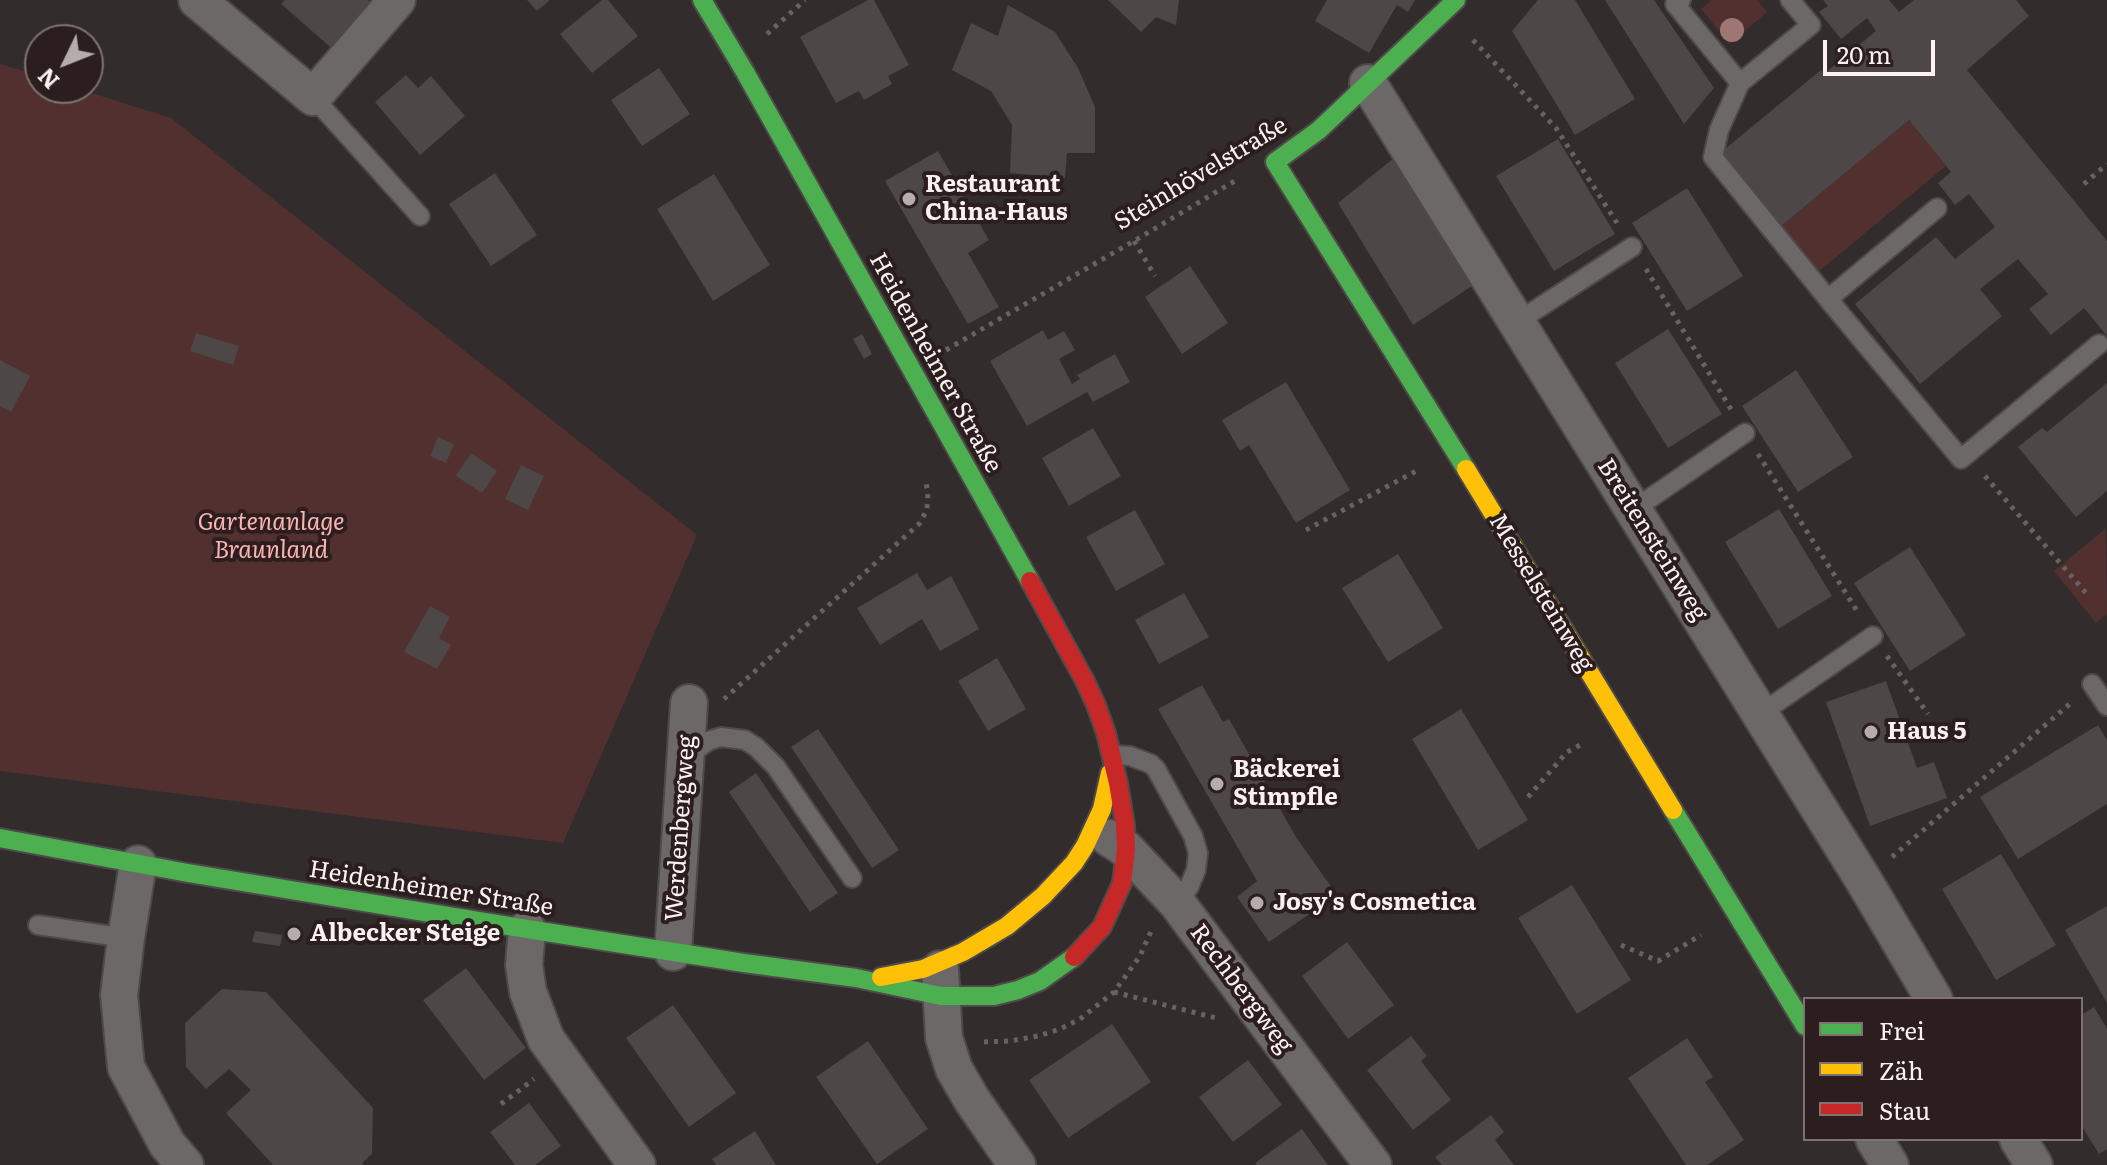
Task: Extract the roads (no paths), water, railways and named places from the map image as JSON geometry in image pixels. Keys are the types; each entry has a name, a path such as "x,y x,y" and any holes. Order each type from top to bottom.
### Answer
{"main road":[{"name":"Heidenheimer Straße","path":"702,0 1085,681 1112,755 1122,806 1126,849 1122,883 1102,927 1065,965 1040,981 994,996 940,980 901,974 856,978"},
{"name":"Steinhövelstraße","path":"1275,162 1319,130 1450,5"},
{"name":"Messelsteinweg","path":"1275,162 1803,1023"},
{"name":"Heidenheimer Straße","path":"0,838 138,864 673,952 856,978 940,980 985,940 1027,910 1074,863 1093,831 1107,792 1112,755"}],"street":[{"path":"197,0 313,97 397,0"},
{"name":"Breitensteinweg","path":"1368,83 1864,881 1933,997"},
{"name":"Werdenbergweg","path":"673,952 688,717"},
{"name":"Rechbergweg","path":"1093,831 1126,849 1167,892 1373,1165"},
{"path":"138,864 119,995 126,1067 167,1144 185,1165"},
{"path":"527,929 524,965 528,992 546,1039 637,1165"},
{"path":"940,980 944,1038 959,1081 1017,1165"},
{"path":"1875,1141 1890,1165"},
{"path":"2019,1141 2034,1165"}],"lane":[{"path":"1681,0 1675,4 1740,83"},
{"path":"1790,0 1811,25 1740,83 1719,130 1713,157 1961,459 2099,344"},
{"path":"313,97 420,216"},
{"path":"1828,299 1937,208"},
{"path":"1517,322 1632,247"},
{"path":"1633,510 1745,433"},
{"path":"1760,714 1873,636"},
{"path":"2092,684 2107,706"},
{"path":"684,772 689,759 708,741 721,737 745,740 776,767 852,878"},
{"path":"1112,755 1130,756 1156,769 1193,836 1198,853 1196,870 1189,887 1167,892"},
{"path":"38,925 126,938"}],"place":[{"name":"Restaurant China-Haus","path":"909,199"},
{"name":"Haus 5","path":"1871,732"},
{"name":"Bäckerei Stimpfle","path":"1217,784"},
{"name":"Josy's Cosmetica","path":"1257,903"},
{"name":"Albecker Steige","path":"294,934"}],"park label":[{"name":"Gartenanlage Braunland","path":"271,537"}]}
